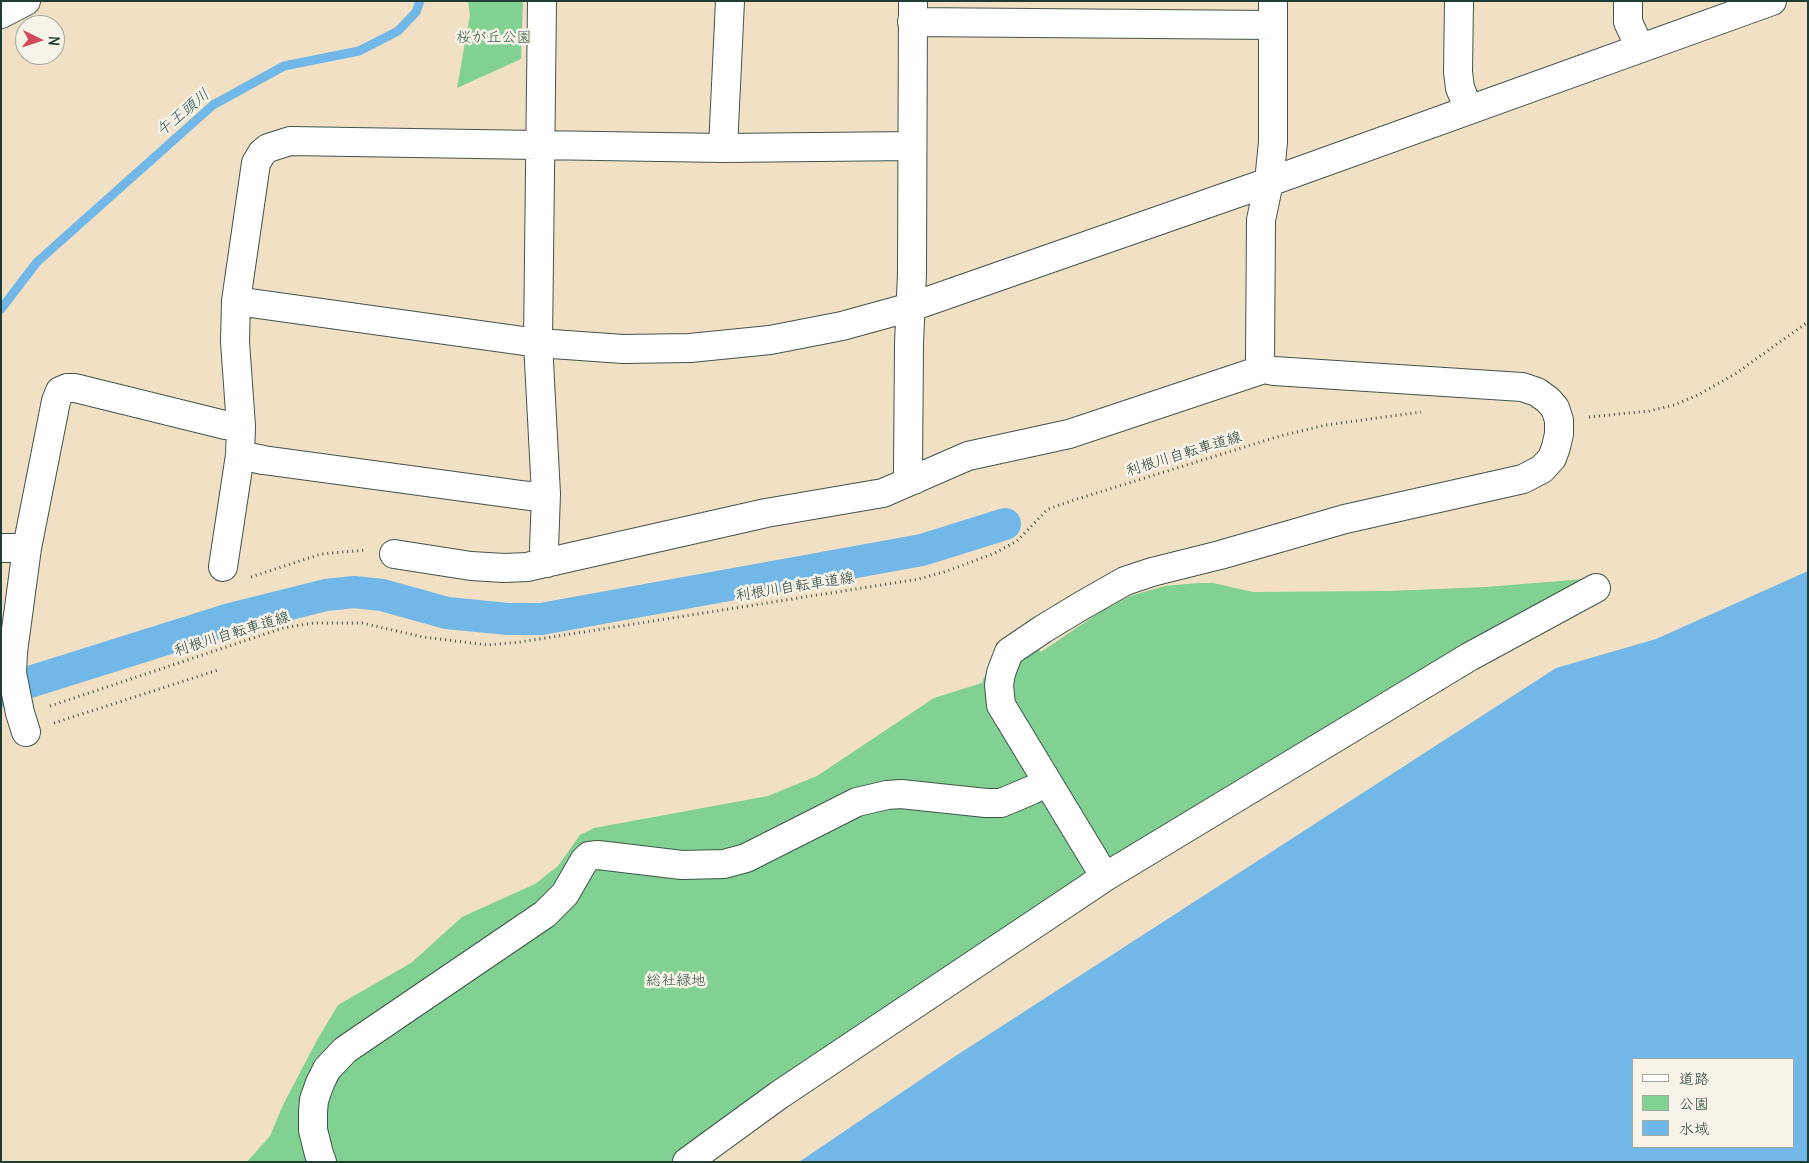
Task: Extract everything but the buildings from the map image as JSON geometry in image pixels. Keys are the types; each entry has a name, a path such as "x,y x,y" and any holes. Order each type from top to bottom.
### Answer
{"street":[{"path":"1,14 26,1"},
{"path":"542,1 538,344 546,494 544,549 546,563"},
{"path":"723,148 730,1"},
{"path":"1458,1 1458,72 1460,88 1468,110"},
{"path":"1628,1 1628,22 1640,48"},
{"path":"236,302 538,344 623,349 690,348 770,340 842,326 911,307 1269,182 1772,1"},
{"path":"914,480 908,472 908,344 911,307 912,11 1273,13 1273,142 1269,182 1261,220 1260,360 1264,369"},
{"path":"224,567 240,456 235,342 236,302 256,163 262,153 268,148 290,141 723,148 912,146"},
{"path":"394,554 450,564 480,567 527,567 766,513 883,493 968,456 1069,434 1264,369 1522,387 1537,392 1548,400 1555,408 1559,420 1559,434 1556,447 1552,458 1542,469 1523,479 1344,519 1125,581 1042,629 1009,652 1001,673 1000,695 1006,713 1106,877"},
{"path":"26,732 13,662 14,548 60,390 75,388 225,425 240,426"},
{"path":"240,456 529,496 546,494"},
{"path":"687,1162 779,1095 1106,877 1469,657 1596,588"},
{"path":"322,1162 313,1130 313,1112 314,1100 327,1069 345,1050 545,914 565,894 584,861 589,856 598,855 682,864 724,864 746,858 857,802 887,795 901,794 1001,803 1047,782"}],"path":[{"path":"1584,418 1648,411 1698,395 1735,374 1808,322"},
{"name":"利根川自転車道線","path":"48,707 283,628 313,623 362,623 423,637 488,645 530,641 918,579 947,571 995,553 1017,541 1048,509 1074,500 1280,436 1363,419 1425,412"},
{"path":"224,567 225,578 230,581 240,582 246,578 321,554 376,550 394,554"},
{"path":"26,732 218,670"}],"green space":[{"name":"桜が丘公園","path":"468,1 523,1 521,59 457,88 470,15"},
{"name":"総社緑地","path":"1596,578 1529,637 1102,891 704,1162 247,1162 270,1136 283,1105 317,1040 338,1005 411,963 462,917 535,884 558,866 580,835 594,828 768,796 817,776 934,698 982,683 994,654 1020,631 1041,652 1100,612 1130,596 1165,586 1213,583 1253,592 1388,591 1486,587"}],"water":[{"path":"1808,571 1808,1162 799,1162 954,1057 1556,668 1656,639"}],"waterway":[{"name":"午王頭川","path":"1,309 37,262 213,105 284,66 359,51 398,31 416,12 420,1"},
{"path":"1,691 230,619 326,595 354,592 382,595 447,613 508,619 541,619 922,550 1005,524"}]}
